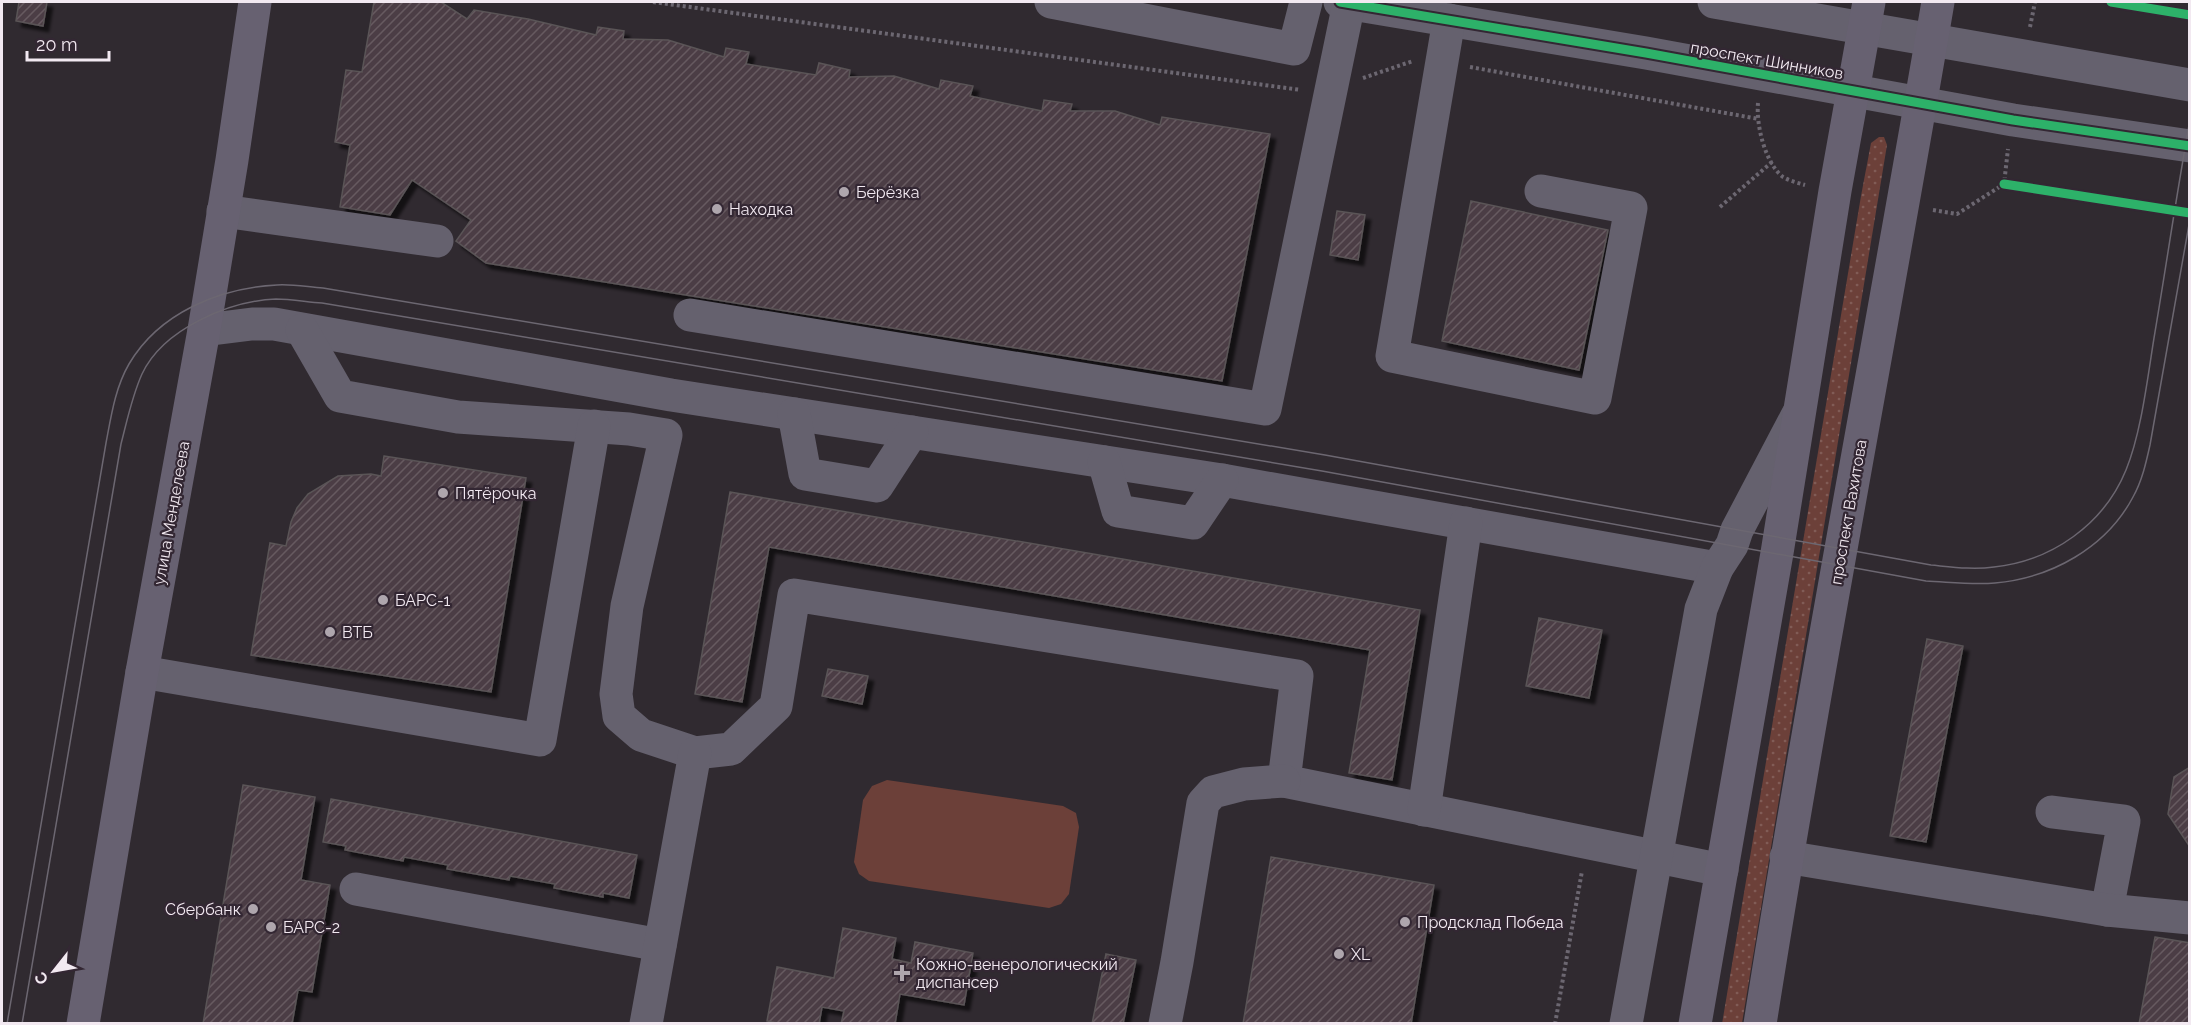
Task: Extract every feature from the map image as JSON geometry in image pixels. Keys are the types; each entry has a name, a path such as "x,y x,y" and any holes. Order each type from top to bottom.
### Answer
{"main road":[{"name":"улица Менделеева","path":"83,1023 142,672 204,330 255,2"},
{"name":"проспект Вахитова","path":"1760,1023 1786,856 1938,2"},
{"path":"1695,1023 1867,15"}],"street":[{"path":"1050,2 1294,49 1306,2"},
{"path":"690,315 1265,409 1345,2"},
{"name":"проспект Шинников","path":"1345,2 1647,53 2013,120 2190,146"},
{"path":"1714,2 1867,15 1931,40 2190,85"},
{"path":"1449,20 1392,356 1594,398 1631,208 1541,191"},
{"path":"223,211 437,241"},
{"path":"204,330 252,324 274,324 670,395 1222,480 1718,568"},
{"path":"302,330 340,396 458,417 629,429 666,435"},
{"path":"670,395 666,435 627,606 616,694 619,716 641,735 695,753 731,749 776,706 794,595 1297,676 1284,781"},
{"path":"1626,1023 1701,609 1718,568 1732,545 1737,530 1800,410"},
{"path":"795,414 805,474 877,486 912,432"},
{"path":"142,672 540,740 594,426"},
{"path":"1104,462 1118,511 1193,523 1222,480"},
{"path":"1424,810 1466,523"},
{"path":"646,1023 695,753"},
{"path":"1165,1023 1178,962 1203,802 1213,792 1244,784 1284,781 1722,870"},
{"path":"2052,812 2124,820 2107,910"},
{"path":"1786,856 2107,910 2190,918"},
{"path":"356,889 660,945"}],"path":[{"path":"2030,30 2035,2"},
{"path":"1759,119 1764,145 1772,162 1783,176 1796,183 1812,187"},
{"path":"1925,208 1957,214 2004,184 2009,142"},
{"path":"1720,207 1772,162"},
{"path":"1555,1023 1587,842"}],"shaded area":[{"path":"1879,137 1884,137 1887,145 1742,1023 1722,1024 1861,196 1871,143"},
{"path":"887,780 1063,806 1076,813 1079,827 1069,894 1061,904 1049,908 869,881 859,874 854,862 863,800 872,786"}],"building":[{"path":"19,2 47,2 43,26 16,21"},
{"name":"Берёзка","path":"374,2 441,2 467,19 474,10 528,19 596,35 598,27 624,31 623,39 668,40 724,57 726,48 749,52 746,64 816,75 819,63 850,70 849,77 894,76 939,89 941,80 973,86 970,96 1042,111 1044,100 1072,104 1070,111 1115,111 1160,125 1162,117 1270,134 1222,381 486,263 456,241 471,220 412,180 390,215 340,207 350,145 335,142 346,70 362,72"},
{"path":"1471,201 1608,230 1579,370 1442,341"},
{"path":"1337,211 1365,215 1358,260 1330,255"},
{"name":"БАРС-1","path":"384,456 526,478 491,692 251,655 270,543 286,546 291,522 297,508 308,494 338,476 371,474 381,476"},
{"path":"730,492 1420,610 1392,780 1349,773 1370,650 769,547 742,702 695,694"},
{"path":"1539,618 1602,630 1589,698 1526,686"},
{"path":"1927,639 1963,646 1926,842 1890,836"},
{"path":"828,669 868,676 862,704 822,696"},
{"path":"2190,767 2190,847 2168,814 2174,777"},
{"name":"БАРС-2","path":"243,785 315,797 301,880 330,885 312,992 298,990 292,1024 203,1024"},
{"path":"331,799 637,855 629,898 603,893 603,897 554,888 555,884 510,876 509,880 447,869 448,865 404,857 403,861 345,850 346,846 323,842"},
{"name":"XL","path":"1271,857 1434,885 1411,1024 1243,1024"},
{"name":"Кожно-венерологический диспансер","path":"843,928 896,938 892,959 911,963 915,942 973,953 964,1005 900,994 895,1024 841,1024 844,1011 822,1007 819,1024 782,1024 767,1021 777,967 834,978"},
{"path":"2155,937 2190,943 2190,1024 2139,1024"},
{"path":"1106,954 1136,960 1123,1024 1092,1024"}],"tram line":[{"path":"7,1024 106,443 117,393 124,373 142,346 174,317 192,306 234,291 255,287 294,285 323,288 1325,455 1931,565 1986,568 2036,557 2074,536 2104,507 2126,470 2132,455 2144,402 2190,120"},
{"path":"22,1024 121,444 130,409 142,374 152,358 181,331 218,312 238,305 276,299 322,303 1322,471 1926,581 1986,584 2036,575 2075,557 2108,531 2122,515 2133,497 2150,445 2190,219"}],"cycle path":[{"path":"1340,2 1646,53 2013,120 2190,146"},
{"path":"2111,2 2190,15"},
{"path":"2004,184 2190,213"}],"place":[{"name":"Берёзка","path":"844,192"},
{"name":"Находка","path":"717,209"},
{"name":"Пятёрочка","path":"443,493"},
{"name":"БАРС-1","path":"383,600"},
{"name":"ВТБ","path":"330,632"},
{"name":"Сбербанк","path":"253,909"},
{"name":"Продсклад Победа","path":"1405,922"},
{"name":"БАРС-2","path":"271,927"},
{"name":"XL","path":"1339,954"},
{"name":"Кожно-венерологический диспансер","path":"902,973"}]}
